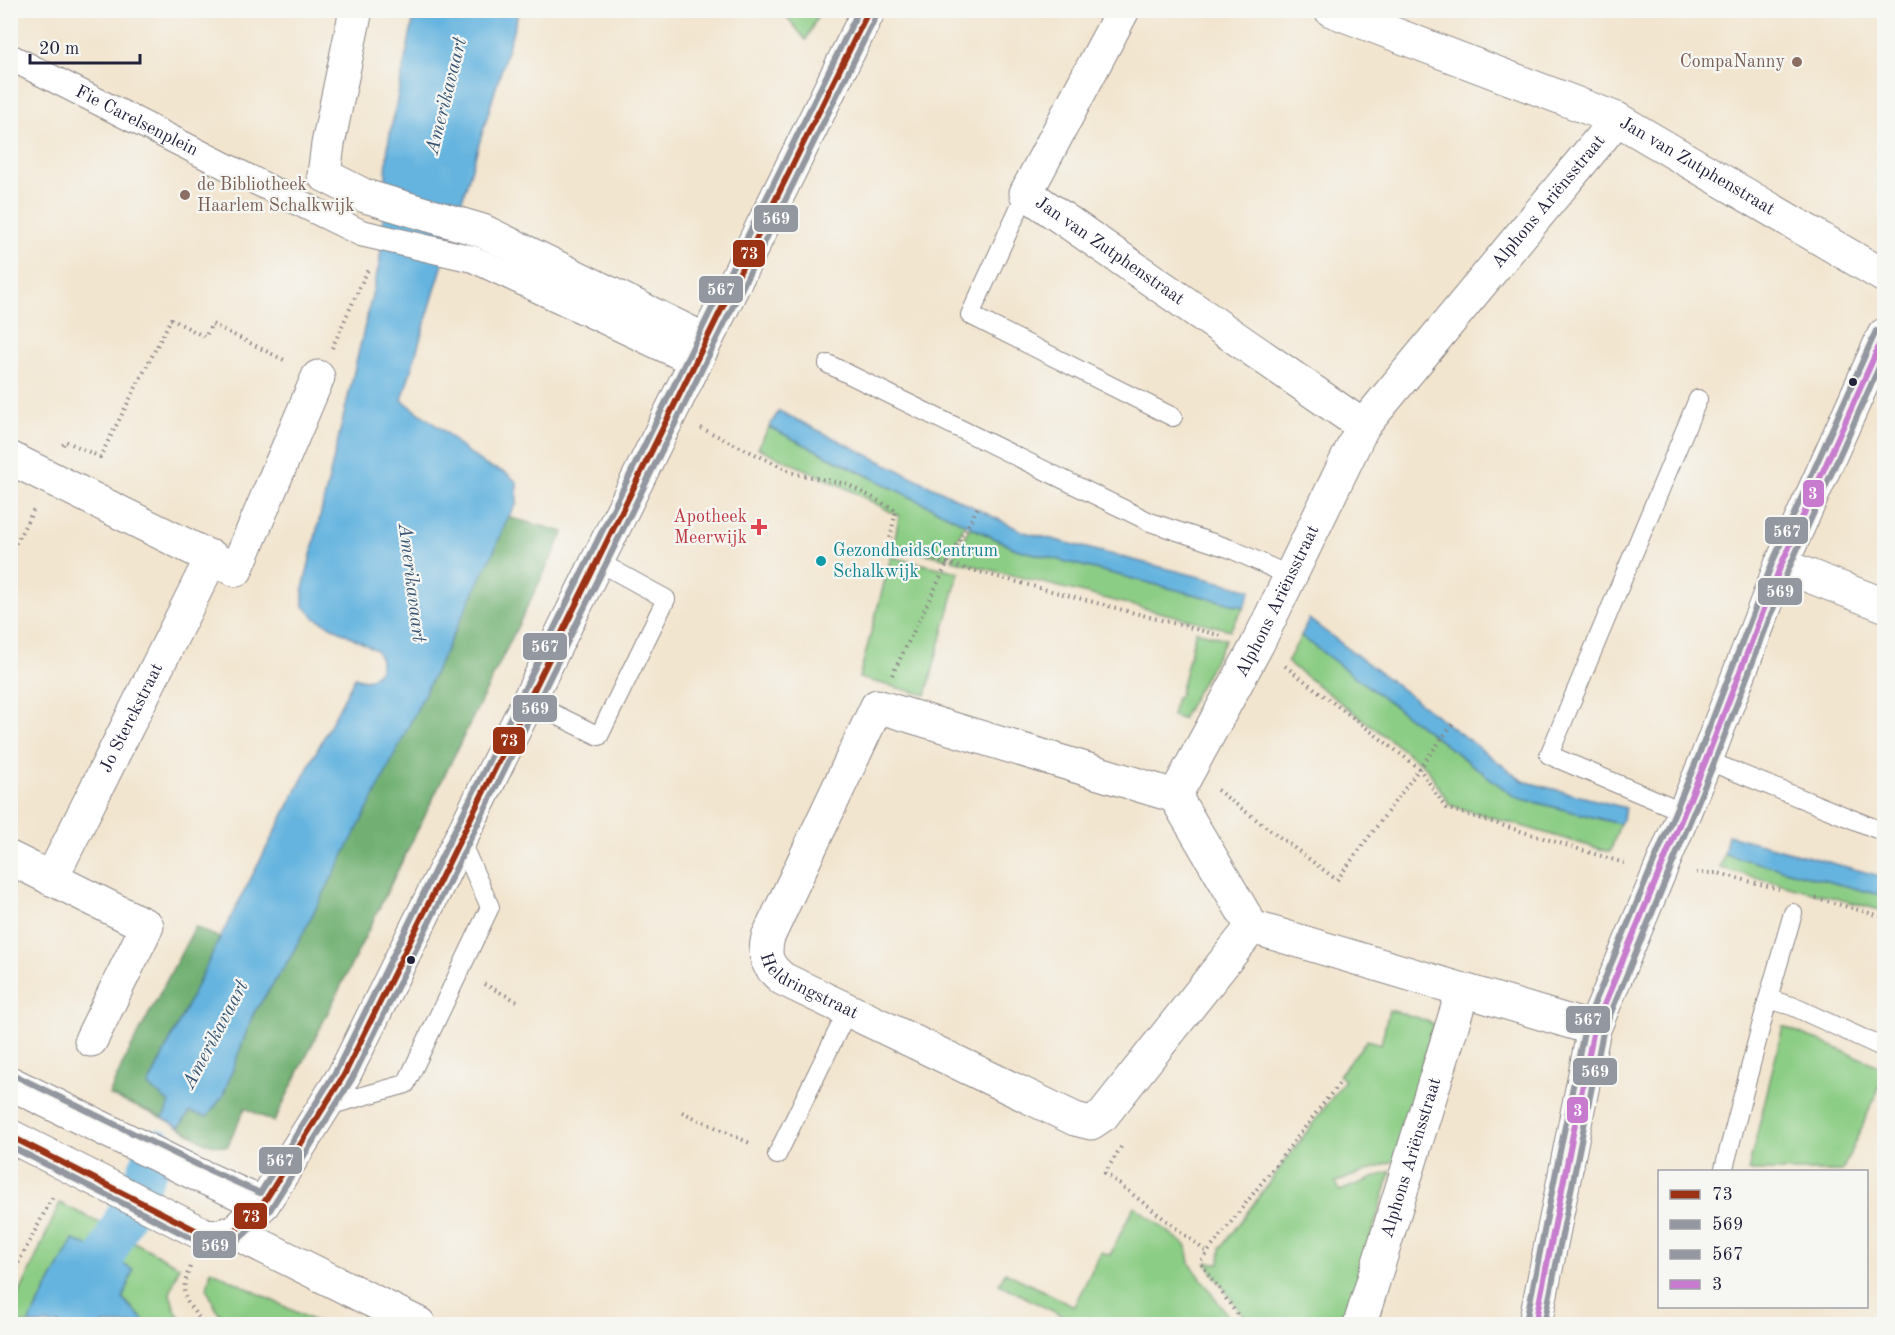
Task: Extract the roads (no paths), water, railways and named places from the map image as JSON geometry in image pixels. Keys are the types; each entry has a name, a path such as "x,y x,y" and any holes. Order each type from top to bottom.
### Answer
{"street":[{"path":"356,10 328,144 324,176 478,245 700,351"},
{"path":"10,1136 205,1235 217,1236 234,1232 263,1204 344,1075 869,10"},
{"name":"Jan van Zutphenstraat","path":"1123,10 1026,193 1363,426"},
{"name":"Jan van Zutphenstraat","path":"1331,10 1617,119 1884,276"},
{"name":"Fie Carelsenplein","path":"10,57 361,233 478,245"},
{"name":"Alphons Ariënsstraat","path":"1182,783 1257,645 1363,426 1617,119"},
{"path":"1535,1324 1594,1029 1706,760 1781,565 1884,335"},
{"path":"10,458 236,570 318,377"},
{"name":"Jo Sterckstraat","path":"51,879 212,557"},
{"path":"1781,565 1884,605"},
{"name":"Heldringstraat","path":"1182,783 877,706 768,937 765,950 768,962 783,979 1075,1119 1091,1123 1103,1115 1252,927"},
{"path":"1182,783 1252,927 1594,1029"},
{"path":"10,858 147,926 91,1040"},
{"name":"Alphons Ariënsstraat","path":"1360,1324 1463,990"},
{"path":"10,1083 114,1135 263,1204"},
{"path":"234,1232 420,1324"}],"lane":[{"path":"1026,193 970,315 1173,417"},
{"path":"828,364 1150,522 1231,549 1290,576"},
{"path":"1684,812 1549,755 1698,399"},
{"path":"528,701 599,736 666,598 597,561"},
{"path":"1706,760 1884,832"},
{"path":"324,1107 406,1084 490,907 460,840"},
{"path":"1723,1170 1793,913"},
{"path":"1768,999 1792,1006 1884,1048"},
{"path":"777,1155 848,1010"}],"water":[{"path":"415,11 519,11 402,400 487,466 506,473 517,482 517,504 508,517 495,549 376,793 290,958 253,1014 223,1096 207,1117 190,1112 179,1127 163,1118 170,1103 148,1086 220,938 355,677 363,680 369,679 380,670 381,660 376,650 315,618 303,605 303,589 380,261 388,144"},
{"path":"779,411 1024,532 1251,590 1244,607 1016,549 769,427"},
{"path":"1309,619 1523,781 1626,808 1620,824 1515,797 1301,636"},
{"path":"1728,835 1884,877 1884,896 1724,854"},
{"path":"106,1226 123,1236 115,1259 133,1270 123,1299 147,1324 28,1324 73,1240 96,1248"}],"waterway":[{"name":"Amerikavaart","path":"83,1324 81,1321 109,1249 158,1148"}],"place":[{"name":"CompaNanny","path":"1797,62"},
{"name":"de Bibliotheek Haarlem Schalkwijk","path":"185,195"},
{"name":"Apotheek Meerwijk","path":"759,527"},
{"name":"GezondheidsCentrum Schalkwijk","path":"821,561"}]}
